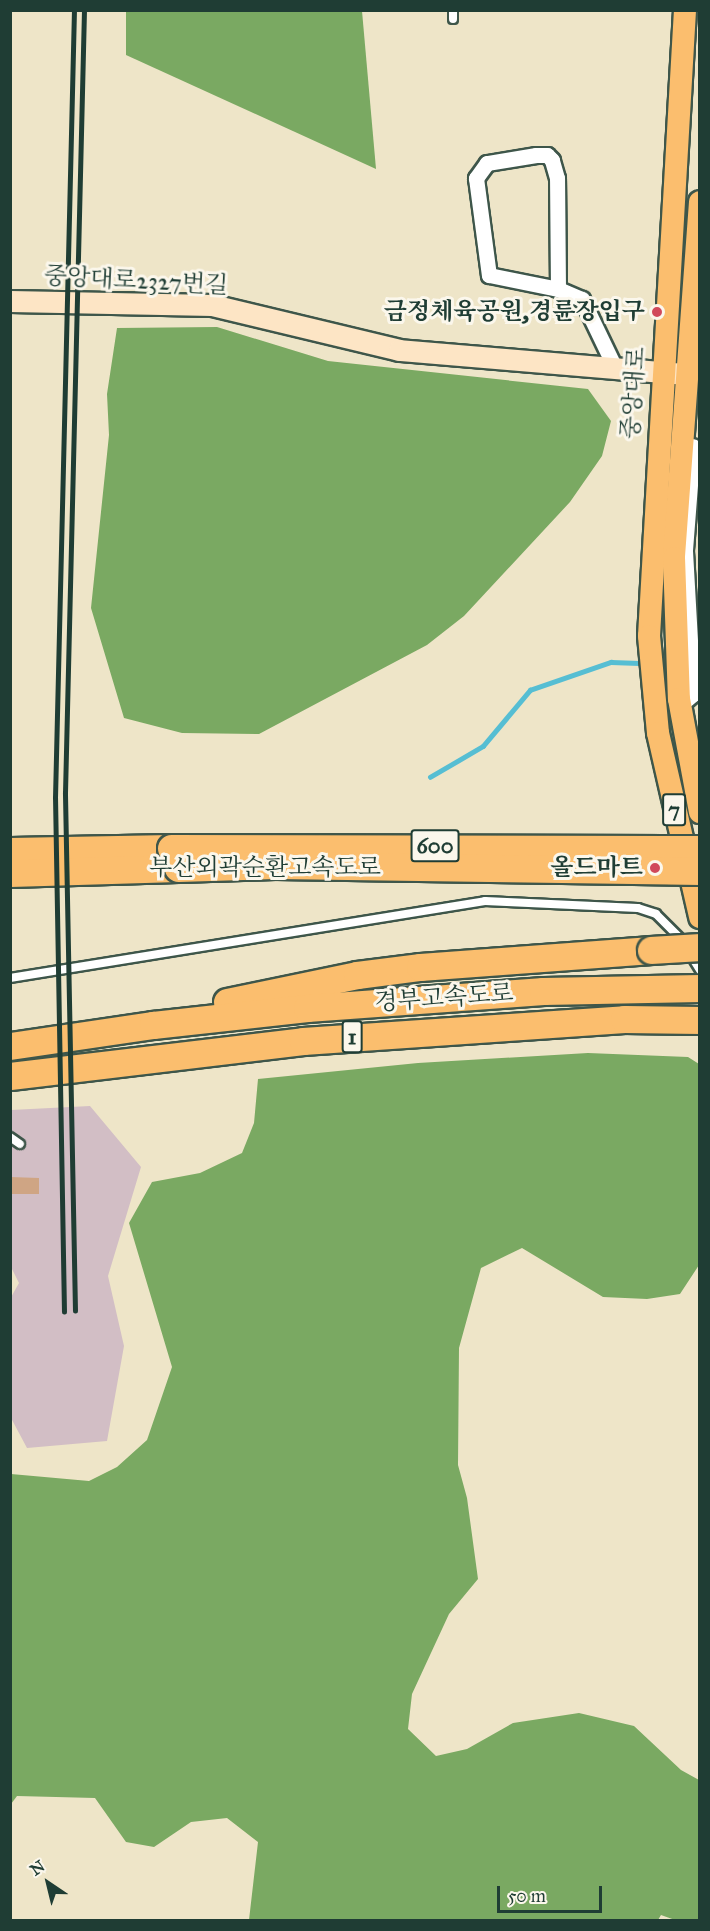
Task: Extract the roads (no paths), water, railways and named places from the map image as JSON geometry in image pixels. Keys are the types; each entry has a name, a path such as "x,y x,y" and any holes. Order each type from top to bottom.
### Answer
{"highway":[{"name":"부산외곽순환고속도로","path":"13,867 174,858 699,849"},
{"name":"부산외곽순환고속도로","path":"174,858 275,866 699,871"},
{"path":"93,1033 357,975 496,960 699,947"},
{"name":"경부고속도로","path":"11,1046 93,1033 407,1000 696,982"},
{"name":"경부고속도로","path":"10,1076 303,1041 624,1019 697,1020"}],"main road":[{"name":"중앙대로","path":"673,806 654,703 649,636 662,374 685,10"},
{"name":"중앙대로","path":"683,635 674,558 685,374 699,202"},
{"name":"7","path":"683,635 684,696 699,804"},
{"name":"7","path":"673,806 699,917"}],"street":[{"path":"558,289 557,178 552,160 547,154 487,163 476,178 489,275 498,280 558,289 582,299 589,307 616,370"},
{"name":"중앙대로2327번길","path":"10,301 212,305 399,350 662,374 685,374"},
{"path":"683,635 685,550 695,504 694,387 685,374"},
{"path":"673,806 699,804"}],"lane":[{"path":"10,978 497,901 646,910 673,929 696,982"},
{"path":"11,1037 11,1046"},
{"path":"10,1137 20,1144"}],"waterway":[{"path":"430,777 483,746 530,690 611,662 646,663"}],"railway":[{"path":"64,1312 55,798 74,10"},
{"path":"75,1311 65,793 84,10"}],"place":[{"name":"금정체육공원,경륜장입구","path":"657,312"},
{"name":"올드마트","path":"655,868"}]}
